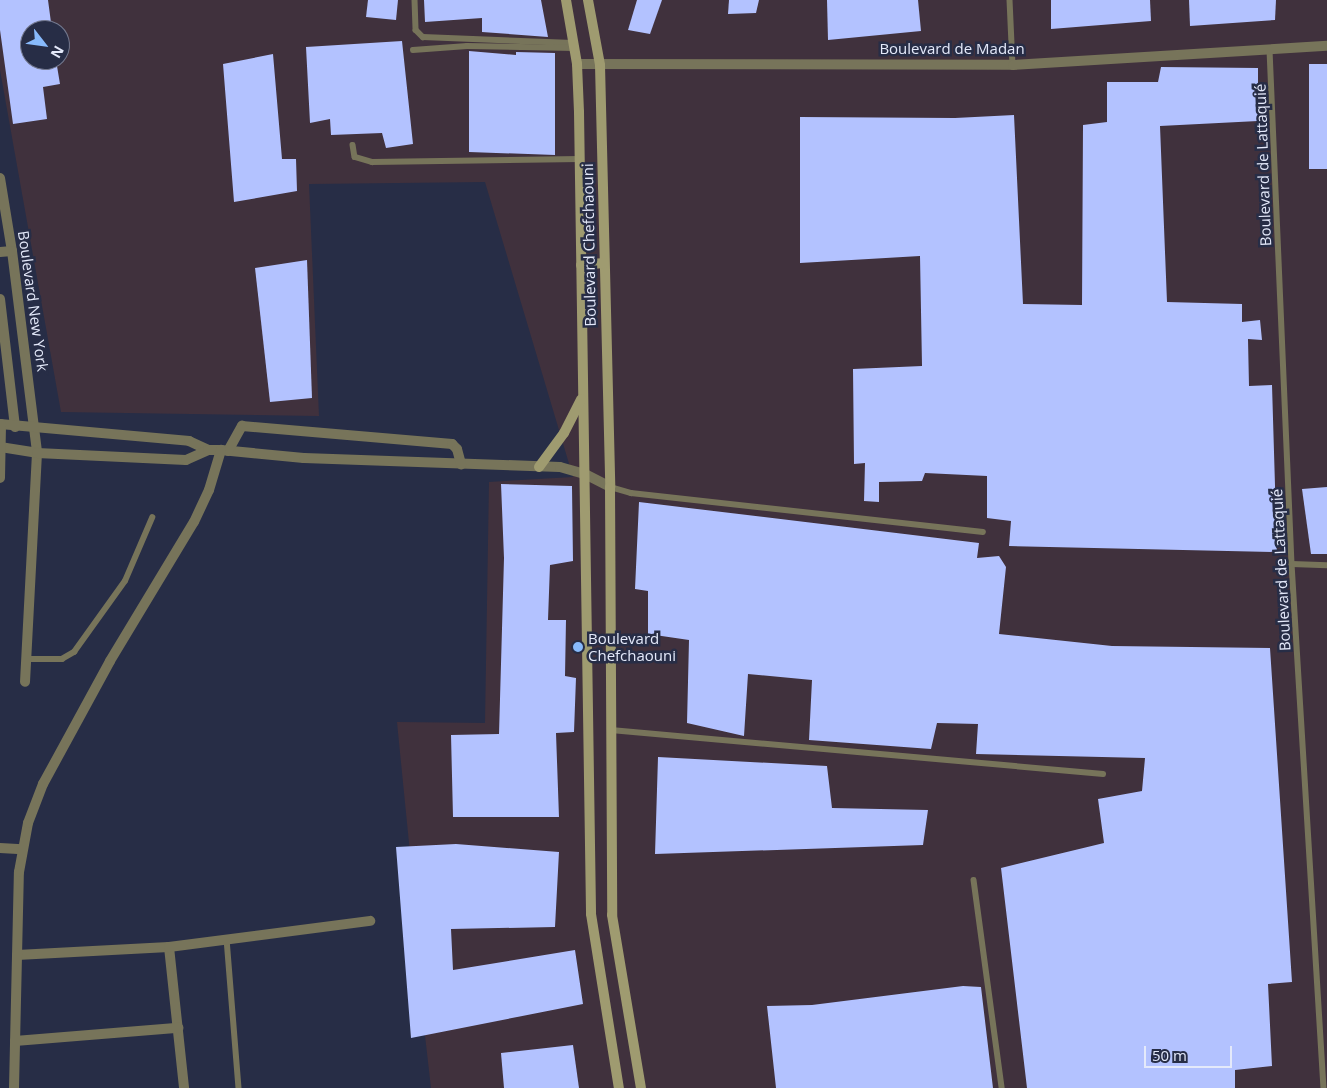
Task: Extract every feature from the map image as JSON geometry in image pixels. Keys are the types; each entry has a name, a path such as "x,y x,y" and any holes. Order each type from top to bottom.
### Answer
{"street":[{"name":"Boulevard Chefchaouni","path":"566,0 577,64 580,159 591,914 618,1088"},
{"name":"Boulevard Chefchaouni","path":"588,0 600,65 610,488 608,730 612,915 641,1088"},
{"name":"Boulevard de Madan","path":"577,64 1013,65 1327,46"},
{"name":"Boulevard New York","path":"0,178 12,250 37,453 25,682"},
{"path":"0,252 12,250"},
{"path":"581,264 604,264"},
{"path":"0,299 15,427"},
{"path":"539,467 564,433 583,395"},
{"path":"0,478 0,424 15,427 189,441 208,450"},
{"path":"14,1088 22,849 43,784 110,661 194,522 209,490 224,450 242,426 452,444 457,448 460,464"},
{"path":"1,447 37,453 186,460 208,450 224,450 304,458 565,468 585,474 610,488"},
{"path":"0,848 22,849"},
{"path":"17,955 169,947 370,921"},
{"path":"169,947 184,1088"},
{"path":"15,1041 178,1028"}],"lane":[{"path":"415,0 416,30 420,36 573,45"},
{"path":"1010,0 1013,65"},
{"path":"467,38 467,46"},
{"path":"413,50 467,46 573,45"},
{"name":"Boulevard de Lattaquié","path":"1270,50 1292,564 1324,1088"},
{"path":"353,145 355,157 372,162 580,159"},
{"path":"610,488 631,493 983,532"},
{"path":"25,659 62,659 74,652 124,582 152,518"},
{"path":"1292,564 1327,564"},
{"path":"608,730 1103,774"},
{"path":"974,880 1002,1088"},
{"path":"227,940 239,1088"}],"shaded area":[{"path":"0,0 1327,0 1327,1088 431,1088 410,904 410,853 397,722 485,723 489,482 573,477 485,182 309,184 319,416 61,412 0,70"}],"building":[{"path":"0,0 48,0 51,20 20,20 20,70 58,70 60,84 43,87 47,119 13,124 0,30"},
{"path":"368,0 398,0 396,20 366,17"},
{"path":"424,0 541,0 548,37 482,32 482,18 425,22"},
{"path":"637,0 662,0 650,34 628,30"},
{"path":"729,0 759,0 756,13 728,14"},
{"path":"827,0 918,0 921,31 828,40"},
{"path":"1051,0 1150,0 1151,21 1051,29"},
{"path":"1189,0 1276,0 1275,20 1190,26"},
{"path":"402,41 413,144 386,148 382,133 331,135 330,119 310,123 306,47"},
{"path":"469,51 516,55 516,52 555,53 555,155 469,152"},
{"path":"273,54 282,159 296,159 297,191 234,202 223,64"},
{"path":"1309,64 1327,64 1327,169 1309,169"},
{"path":"1161,67 1258,68 1258,121 1160,126 1167,302 1242,304 1242,322 1260,320 1262,340 1248,339 1249,386 1272,385 1277,552 1009,546 1011,521 987,518 987,476 925,473 922,481 879,482 879,502 864,501 865,463 854,464 853,369 922,366 920,256 800,263 800,117 955,118 1014,115 1023,304 1082,305 1083,125 1107,122 1107,82 1158,82"},
{"path":"307,260 312,398 270,402 255,268"},
{"path":"501,484 572,486 573,561 550,565 548,620 566,620 565,676 576,678 574,732 556,733 559,817 453,817 451,735 499,734 504,558"},
{"path":"1327,487 1327,554 1311,554 1302,489"},
{"path":"639,502 979,543 977,558 999,556 1006,567 999,634 1112,646 1270,648 1292,982 1268,984 1272,1066 1235,1070 1235,1088 1027,1088 1001,868 1104,843 1098,799 1142,791 1145,758 976,754 978,724 937,723 931,749 809,740 812,680 748,674 744,736 687,723 689,640 648,634 648,591 635,589"},
{"path":"658,757 827,766 832,808 928,810 923,845 655,854"},
{"path":"456,844 559,852 555,927 451,929 453,970 575,950 583,1004 411,1038 396,847"},
{"path":"963,986 981,987 993,1088 776,1088 767,1006 812,1005"},
{"path":"573,1045 579,1088 504,1088 501,1053"}],"place":[{"name":"Boulevard Chefchaouni","path":"578,647"}]}
